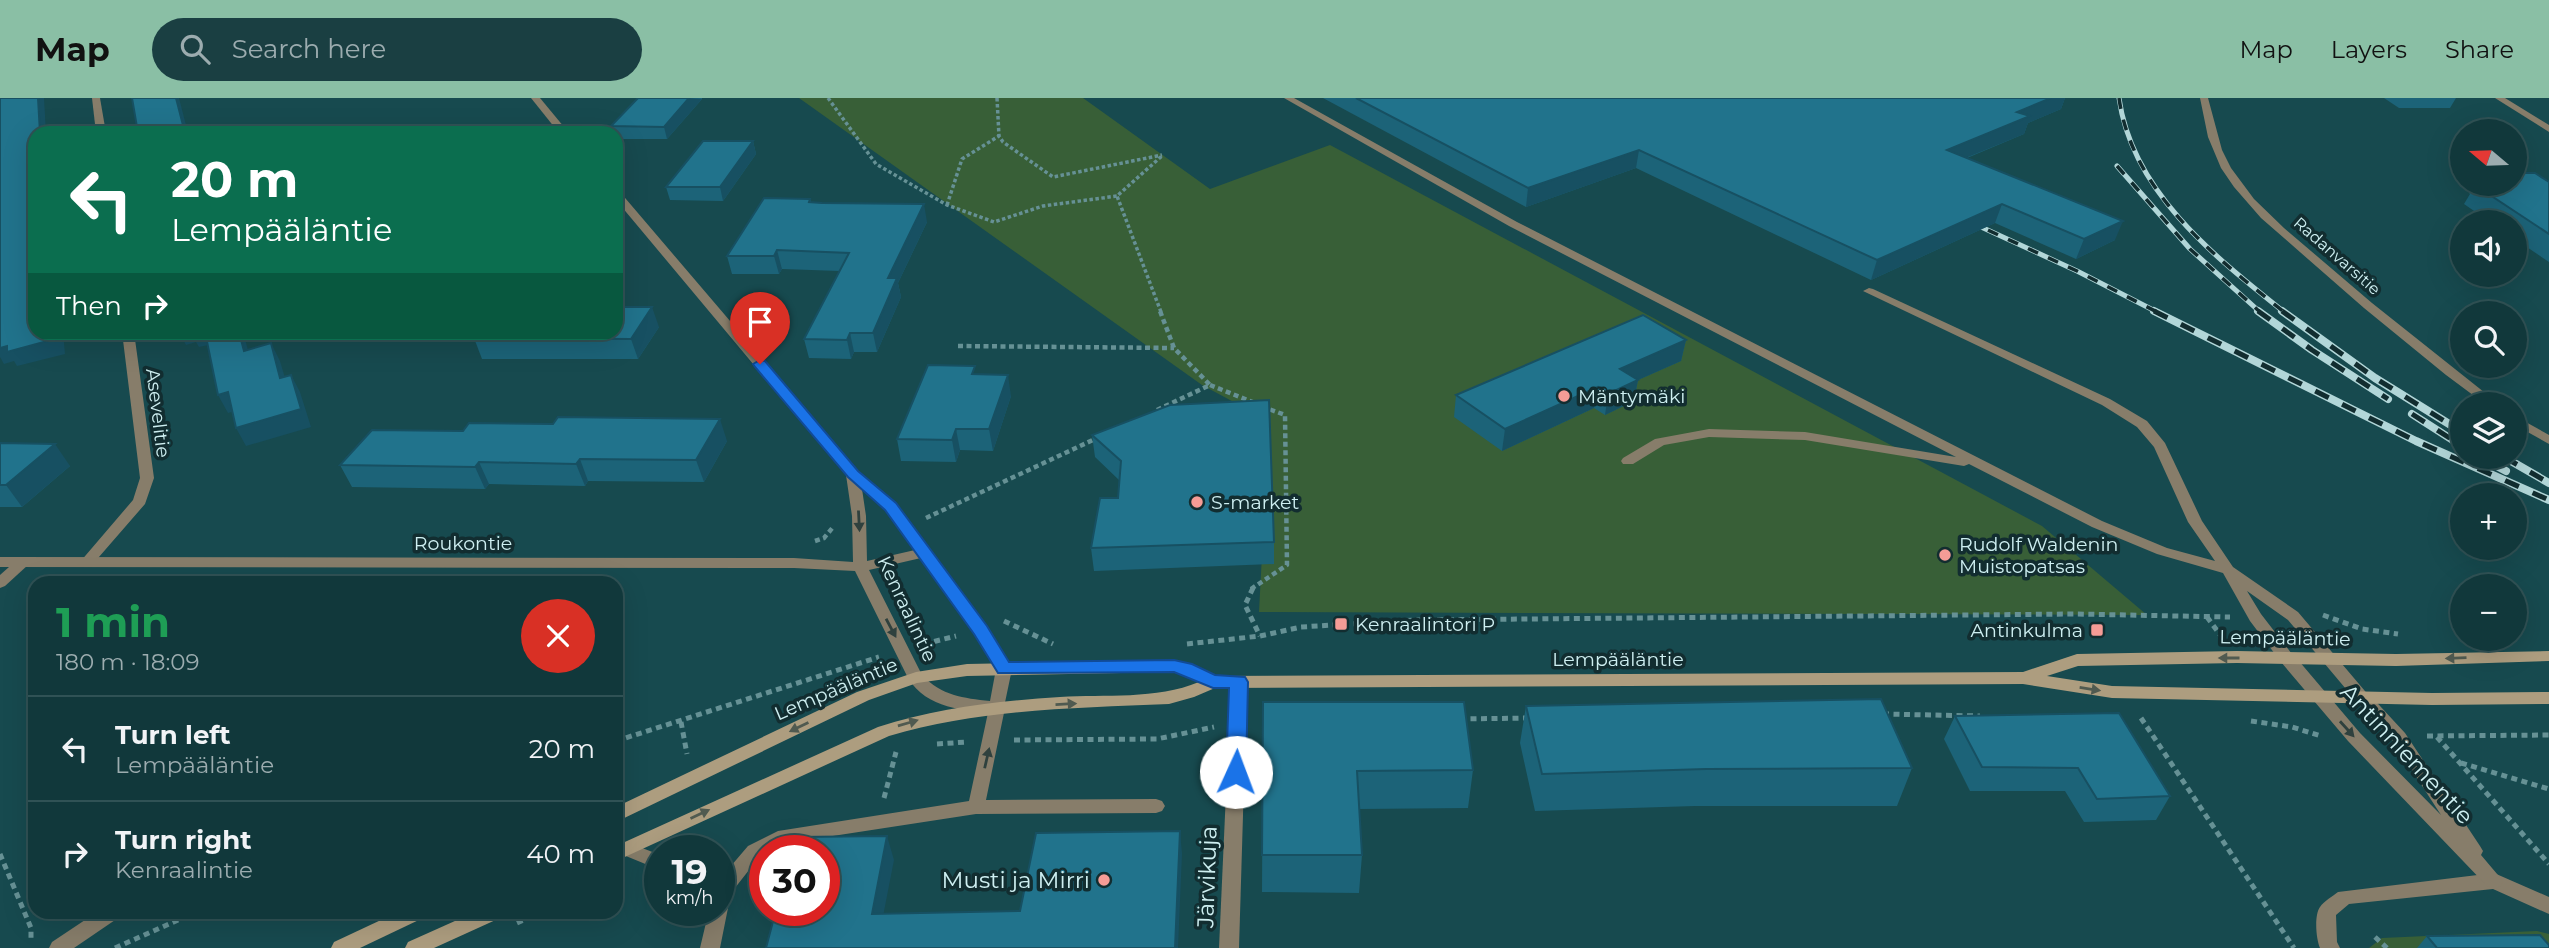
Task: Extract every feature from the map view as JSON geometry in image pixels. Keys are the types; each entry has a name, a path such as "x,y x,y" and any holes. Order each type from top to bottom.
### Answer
{"main road":[{"name":"Lempääläntie","path":"2023,678 2077,660 2396,660 2549,656"},
{"name":"Lempääläntie","path":"623,812 863,696 916,678 967,670 1174,666 1213,682"},
{"name":"Lempääläntie","path":"623,851 884,731 929,718 998,708 1169,698 1213,682 2023,678 2112,692 2432,699 2549,698"},
{"path":"341,948 401,919"},
{"path":"415,948 478,919"}],"street":[{"path":"96,98 100,126"},
{"path":"535,98 558,126"},
{"path":"1287,98 1513,224 2097,524 2162,551 2228,570"},
{"name":"Radanvarsitie","path":"2204,98 2217,151 2242,190 2274,224 2385,321 2445,371 2476,392"},
{"path":"2499,98 2549,129"},
{"name":"Kenraalintie","path":"623,202 853,474 891,507 981,630 1004,669"},
{"name":"Antinniementie","path":"1869,290 2106,402 2142,424 2160,446 2195,522 2228,570 2255,617 2354,737 2494,881"},
{"name":"Asevelitie","path":"87,562 140,501 147,478 129,340"},
{"path":"2527,427 2549,440"},
{"path":"1628,461 1660,442 1709,433 1805,436 1979,464"},
{"name":"Kenraalintie","path":"853,474 859,516 860,568 916,678 926,691 952,703 998,708"},
{"name":"Roukontie","path":"0,562 794,563 860,568 924,553"},
{"path":"0,583 23,562"},
{"name":"Antinniementie","path":"2228,570 2293,616 2399,737 2494,881"},
{"path":"976,807 1004,669"},
{"name":"Järvikuja","path":"1229,948 1239,682"},
{"path":"735,875 754,851 784,836 976,807 1156,806"},
{"path":"623,853 644,858"},
{"path":"2330,948 2327,912 2344,897 2494,881 2549,906"},
{"path":"59,948 101,919"},
{"path":"710,948 715,926"}],"path":[{"path":"828,98 876,164 947,205 994,222 1043,206 1117,195 1163,155 1054,177 1003,142 999,136 997,98"},
{"path":"947,205 962,159 999,136"},
{"path":"1117,195 1174,348 1210,385 1285,415 1287,565 1251,589 1245,605 1260,636"},
{"path":"958,346 1174,348"},
{"path":"1145,416 1210,385"},
{"path":"921,520 1096,439"},
{"path":"1183,644 1260,636 1301,627 1416,620 2048,614 2255,617"},
{"path":"2293,616 2328,615 2362,629 2411,634"},
{"path":"623,739 903,650 1004,622 1058,646"},
{"path":"1871,715 1993,716"},
{"path":"1458,719 1541,718"},
{"path":"2127,718 2154,718"},
{"path":"2141,718 2294,948"},
{"path":"2246,720 2292,727 2317,736 2354,737"},
{"path":"681,722 689,762"},
{"path":"923,748 991,739 1157,739 1238,722"},
{"path":"2399,737 2549,734"},
{"path":"2437,736 2549,864"},
{"path":"885,758 910,751"},
{"path":"877,822 897,754"},
{"path":"2460,763 2549,789"},
{"path":"0,854 31,928 31,948"},
{"path":"115,948 180,919"},
{"path":"2375,937 2387,948"}],"green space":[{"path":"799,98 1083,98 1210,189 1330,145 2042,526 2147,615 1259,612 1269,421 1202,385"},
{"path":"2537,931 2549,934 2549,948 2369,948 2382,938"}],"building":[{"path":"0,98 38,98 40,126 28,126 28,340 51,340 7,352 7,346 0,348"},
{"path":"132,98 176,98 183,126 137,126"},
{"path":"638,98 689,98 664,127 611,126"},
{"path":"1356,98 2051,98 2017,112 2030,116 1947,150 2123,221 2084,239 2002,204 1877,260 1639,150 1528,188"},
{"path":"703,141 753,141 720,187 666,187"},
{"path":"2527,173 2535,173 2549,182 2549,234 2527,219 2527,210 2513,210 2492,196 2527,196"},
{"path":"764,198 810,199 809,202 822,203 924,204 888,278 897,278 873,333 850,333 847,340 804,339 849,253 777,250 774,256 727,256"},
{"path":"623,307 652,307 631,339 623,339"},
{"path":"1643,315 1686,340 1620,369 1638,380 1608,394 1598,387 1505,429 1456,395"},
{"path":"207,340 241,340 244,351 271,343 280,378 291,375 301,409 236,428 228,392 218,395"},
{"path":"928,365 975,366 972,374 1008,375 989,429 956,429 952,440 897,439"},
{"name":"S-market","path":"1269,400 1274,542 1091,548 1100,498 1118,498 1121,461 1092,435 1170,405"},
{"path":"558,417 720,419 696,460 580,459 576,464 479,462 475,467 340,465 372,430 463,431 469,423 553,424"},
{"path":"0,443 55,444 6,485 0,485"},
{"path":"1881,699 1912,768 1706,769 1542,774 1526,706"},
{"path":"1263,702 1464,702 1473,770 1357,771 1362,855 1262,855"},
{"path":"2119,713 2170,796 2097,799 2078,768 1982,767 1955,716"},
{"path":"1180,831 1175,948 766,948 772,926 840,926 840,837 887,836 872,914 1020,911 1036,833"},
{"path":"2540,935 2549,948 2437,948 2427,936"}],"railway":[{"path":"2119,98 2127,132 2159,193 2180,220 2205,245 2284,312"},
{"path":"2117,166 2190,249 2260,312"},
{"path":"1968,221 2077,271 2157,312"},
{"path":"2154,311 2416,441 2549,500"},
{"path":"2258,311 2388,399"},
{"path":"2282,311 2375,378 2450,425"},
{"path":"2412,414 2450,438"},
{"path":"2502,469 2506,471"},
{"path":"2525,469 2549,483"}],"place":[{"name":"Mäntymäki","path":"1564,396"},
{"name":"S-market","path":"1197,502"},
{"name":"Rudolf Waldenin Muistopatsas","path":"1945,555"},
{"name":"Kenraalintori P","path":"1341,624"},
{"name":"Antinkulma","path":"2097,630"},
{"name":"Musti ja Mirri","path":"1104,880"}],"route":[{"path":"760,364 853,474 891,507 981,630 1004,669 1174,666 1195,672 1213,682 1239,682 1236,772"}]}
